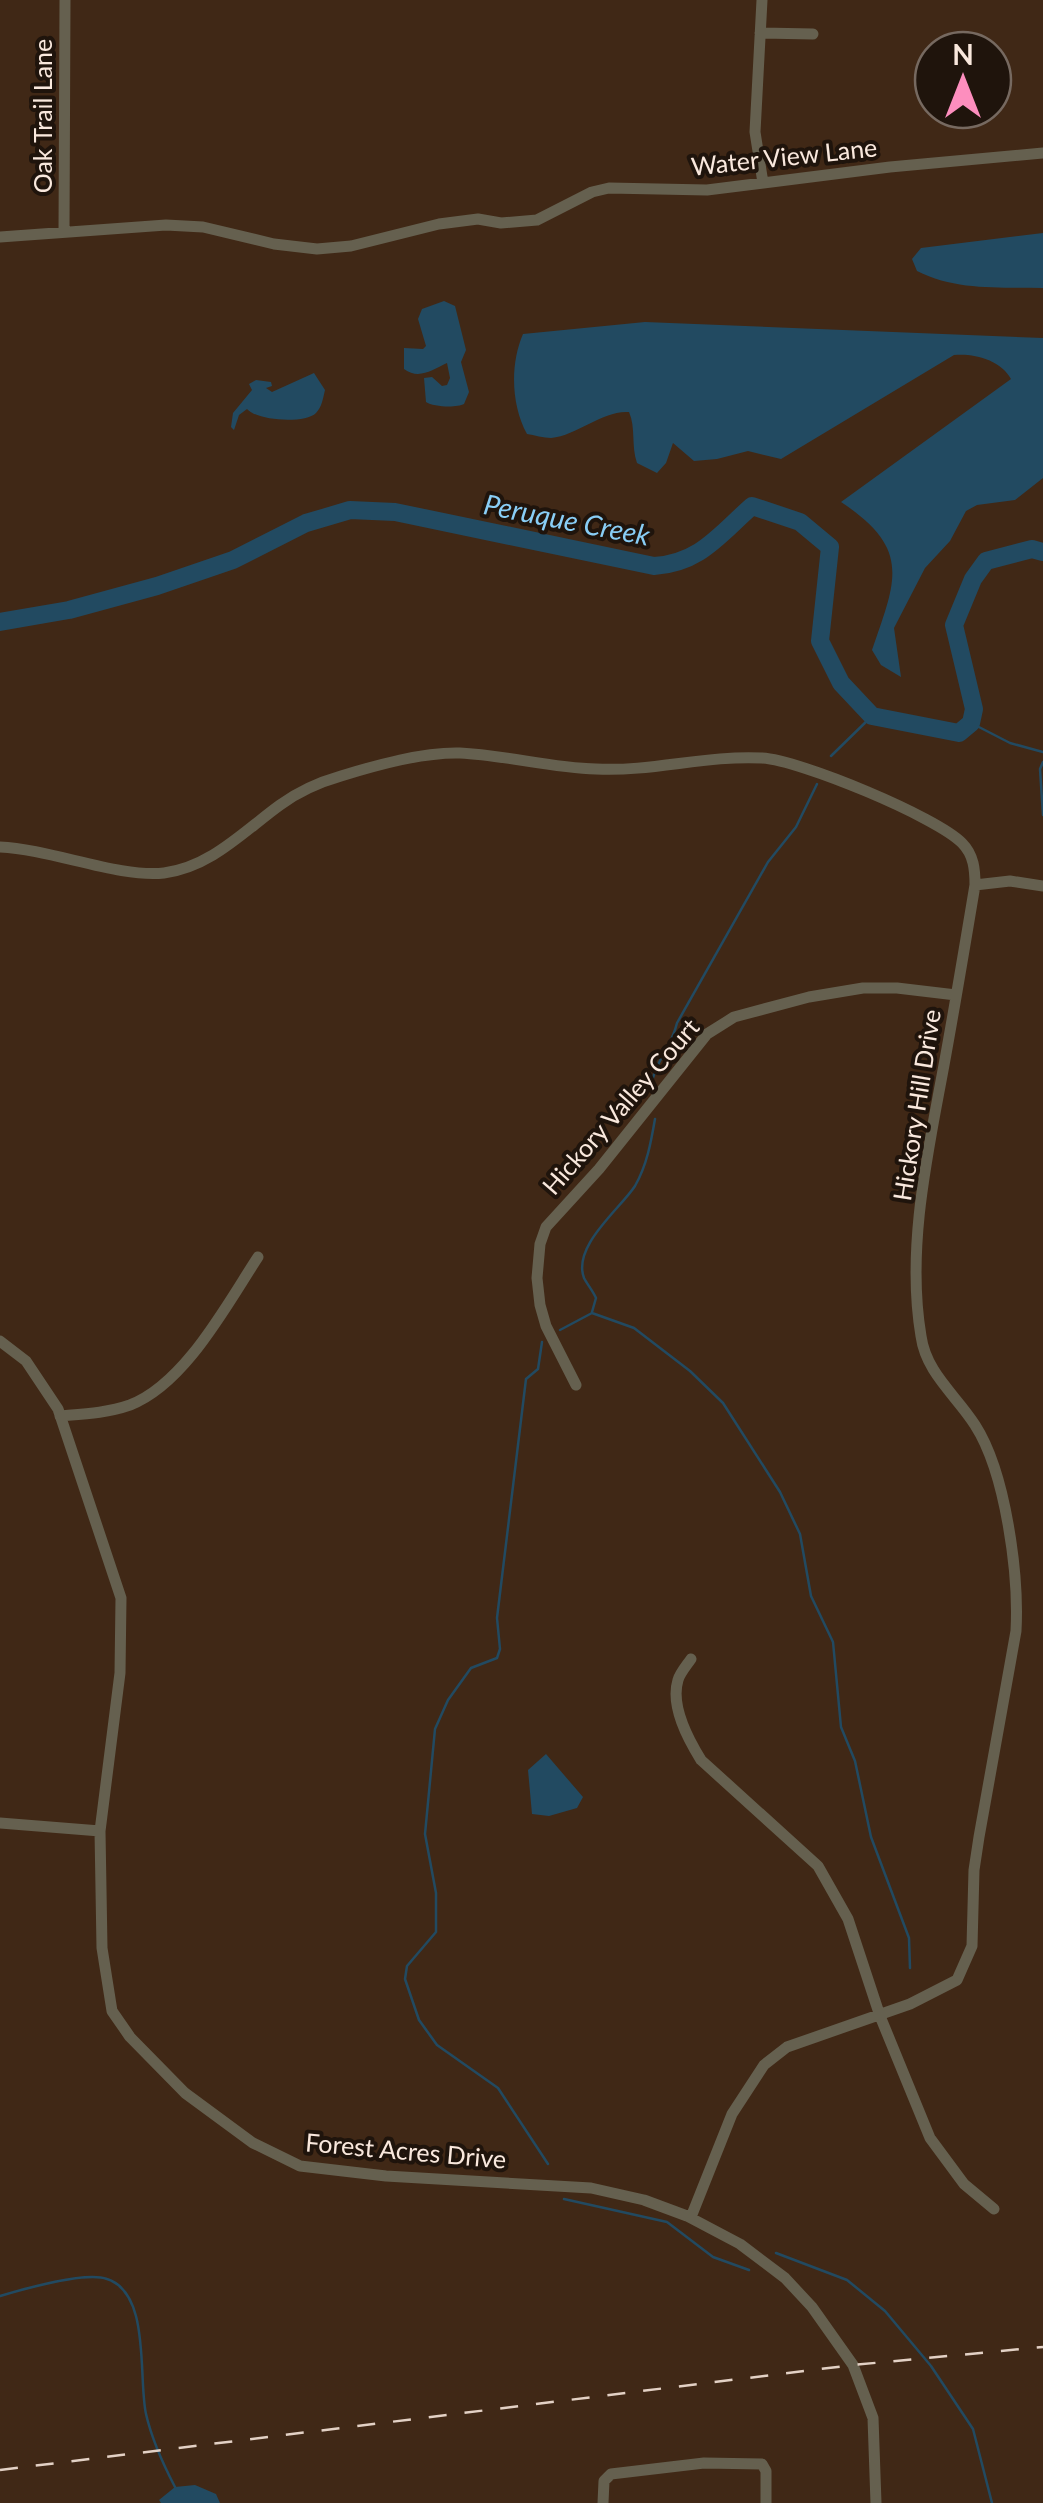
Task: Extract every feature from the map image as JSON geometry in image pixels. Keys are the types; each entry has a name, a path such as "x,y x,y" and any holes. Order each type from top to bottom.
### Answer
{"street":[{"name":"Oak Trail Lane","path":"64,232 65,0"},
{"path":"762,0 755,132 763,183"},
{"path":"760,33 813,34"},
{"name":"Water View Lane","path":"0,237 166,225 203,226 274,244 317,249 351,246 439,224 478,219 522,223 538,220 592,192 609,188 707,190 1043,153"},
{"name":"Hickory Hill Drive","path":"0,847 137,872 162,873 192,867 310,787 342,776 457,753 615,770 741,757 767,758 806,767 947,831 964,844 971,856 975,885 923,1202 916,1272 921,1339 930,1366 977,1428 992,1461 1018,1592 1016,1632 974,1870 972,1946 958,1980 880,2016 786,2047 764,2064 732,2114 691,2218"},
{"path":"975,885 1010,881 1043,886"},
{"name":"Hickory Valley Court","path":"576,1386 540,1306 537,1278 546,1226 599,1169 707,1034 734,1017 809,997 863,988 956,996"},
{"path":"60,1416 106,1412 134,1403 158,1387 202,1341 258,1258"},
{"name":"Forest Acres Drive","path":"0,1341 26,1360 60,1416 121,1598 120,1673 100,1831 102,1948 112,2010 130,2037 185,2093 252,2143 300,2166 386,2176 590,2188 644,2200 691,2218 740,2244 785,2278 812,2307 853,2365 873,2418 876,2503"},
{"path":"691,1659 678,1680 677,1698 690,1742 700,1760 818,1866 848,1919 880,2016 930,2138 964,2184 994,2208"},
{"path":"0,1823 100,1831"},
{"path":"603,2503 604,2481 609,2475 704,2462 762,2464 766,2471 766,2503"}],"water":[{"path":"1043,233 1043,288 978,287 947,282 917,271 912,259 921,248"},
{"path":"444,301 455,306 466,350 461,362 469,392 464,404 456,406 426,402 424,378 432,377 442,386 447,385 447,363 420,374 404,369 404,348 426,346 418,319 422,309"},
{"path":"645,322 1043,338 1043,478 1015,500 977,505 966,511 950,541 925,568 894,628 901,677 881,665 872,650 891,585 888,551 864,519 841,502 1011,379 1006,372 986,359 954,355 781,459 748,451 694,461 673,443 666,463 657,473 637,463 629,412 610,415 561,436 527,434 514,384 523,334"},
{"path":"314,373 325,390 316,413 302,419 281,420 247,409 239,415 234,430 231,427 233,413 252,390 249,384 256,380 271,382 272,386 266,388 272,392"},
{"path":"546,1754 583,1797 577,1808 549,1816 532,1814 528,1770"},
{"path":"195,2485 216,2494 220,2503 159,2500 175,2487"}],"waterway":[{"name":"Peruque Creek","path":"0,622 69,610 157,586 233,560 306,523 350,510 395,512 654,566 697,553 752,506 800,522 830,547 820,641 841,683 872,716 959,733 971,723 974,709 954,625 973,579 986,561 1032,549 1043,552"},
{"path":"831,756 872,716"},
{"path":"959,733 975,725 1010,743 1043,752"},
{"path":"1043,762 1043,815"},
{"path":"651,1087 677,1023 768,862 796,827 817,784"},
{"path":"592,1312 596,1298 584,1278 585,1253 599,1229 635,1186 646,1162 655,1119"},
{"path":"560,1330 592,1313 634,1328 690,1371 723,1403 780,1492 800,1534 811,1596 833,1642 841,1727 855,1761 871,1837 909,1938 910,1968"},
{"path":"542,1342 538,1369 526,1379 497,1618 500,1649 497,1658 471,1668 448,1700 435,1729 425,1834 436,1893 436,1932 407,1966 405,1979 419,2020 437,2045 498,2088 548,2164"},
{"path":"564,2199 667,2222 713,2257 749,2270"},
{"path":"776,2253 847,2280 885,2311 931,2366 973,2429 992,2503"},
{"path":"0,2296 84,2277 107,2279 121,2287 137,2318 148,2424 175,2487"}],"railway":[{"path":"0,2470 853,2365 1043,2347"}]}
